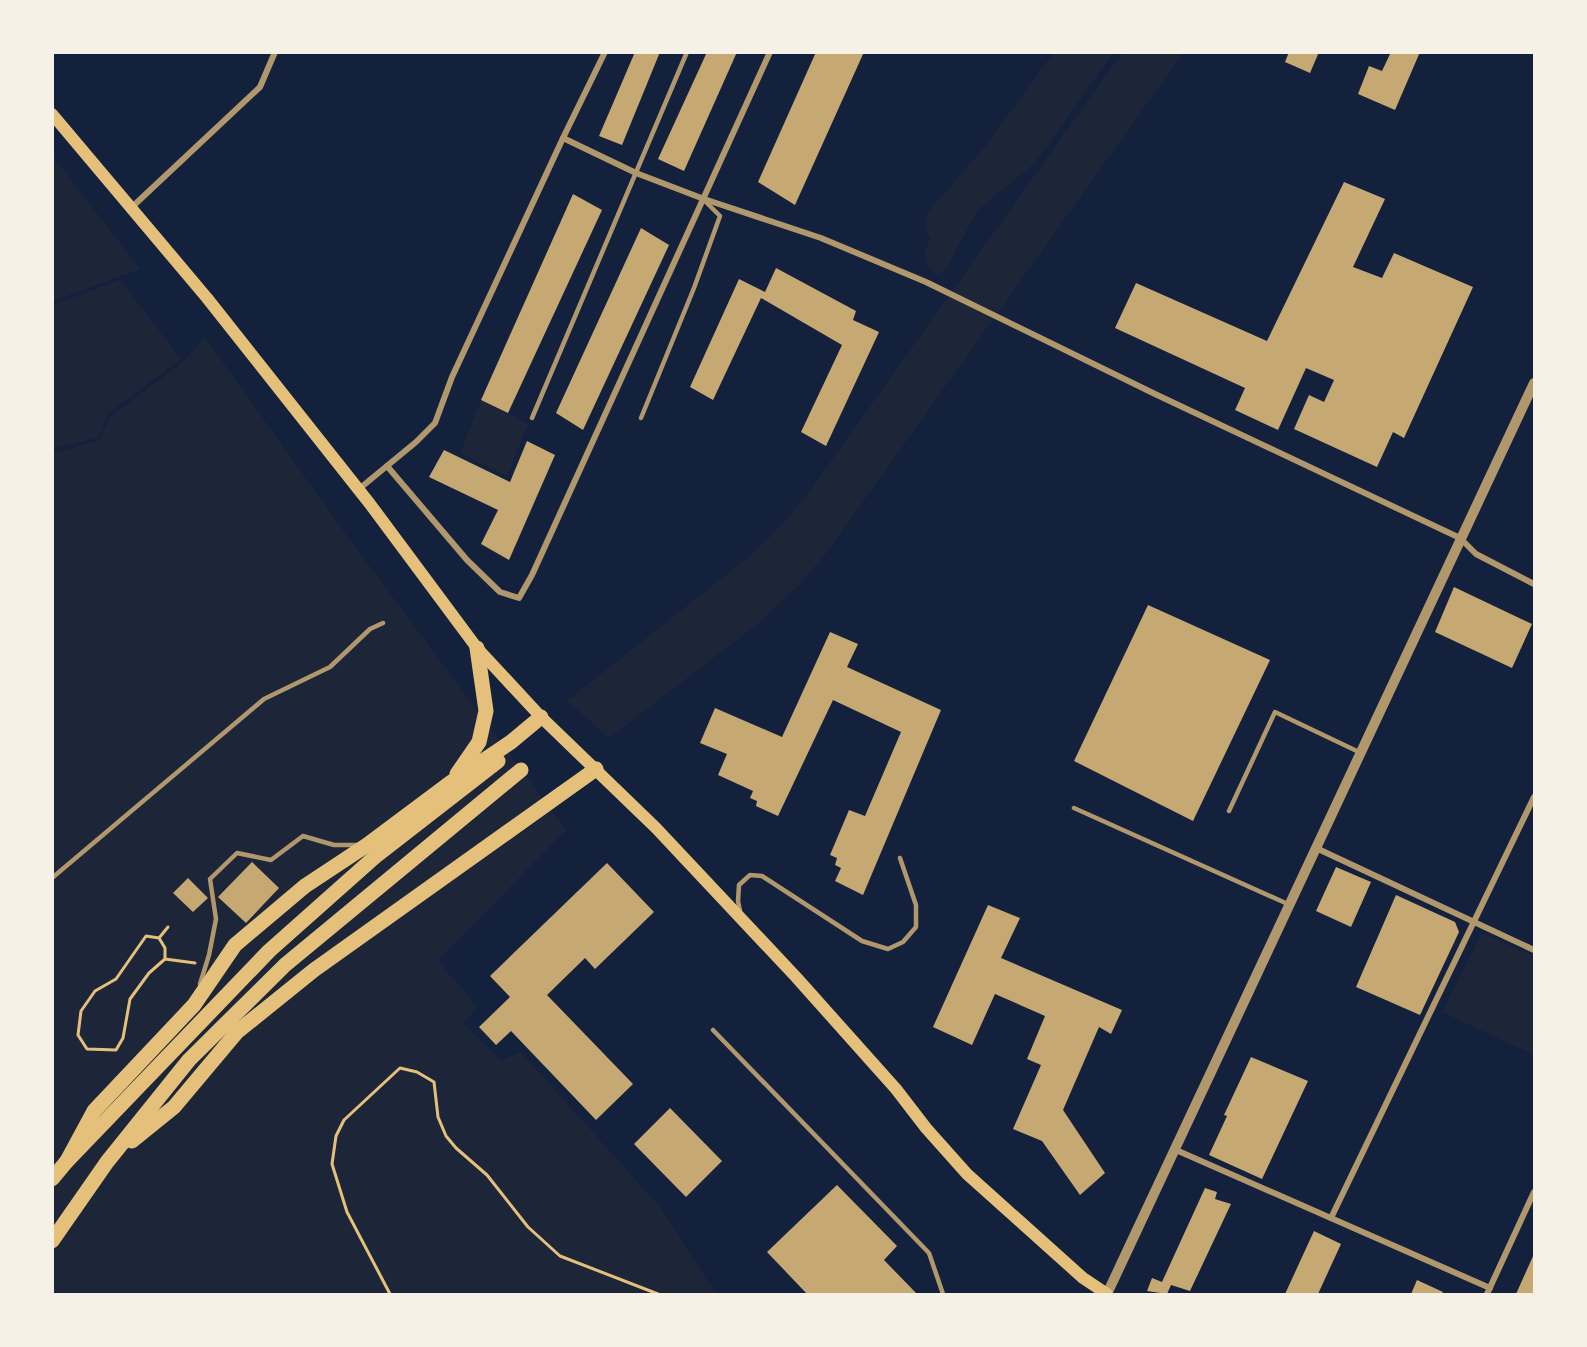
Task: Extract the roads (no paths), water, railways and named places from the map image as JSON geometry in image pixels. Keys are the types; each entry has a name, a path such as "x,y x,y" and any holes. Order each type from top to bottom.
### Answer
{"highway":[{"path":"450,783 479,742 486,711 477,648"},
{"path":"67,1161 94,1111 194,1005 235,945 305,886 367,845 450,783 511,742 541,717"},
{"path":"52,1179 269,951 377,855 514,750"},
{"path":"107,1162 174,1107 237,1032 297,984 596,769"},
{"path":"52,1241 107,1162 189,1060 285,965 521,770"}],"main road":[{"path":"52,114 207,298 359,489 477,648 541,717 656,828 742,920 875,1064 926,1128 967,1174 1083,1278 1107,1294"}],"street":[{"path":"131,208 260,87 275,52"},
{"path":"359,489 435,423 452,377 605,52"},
{"path":"387,466 467,560 500,592 519,598 537,564 770,52"},
{"path":"563,138 636,173 704,199 822,238 916,278 1460,538 1476,554 1534,584"},
{"path":"1107,1294 1534,382"},
{"path":"1331,1218 1534,796"},
{"path":"1317,848 1534,950"},
{"path":"1176,1150 1331,1218 1488,1291 1534,1192"}],"lane":[{"path":"532,418 687,52"},
{"path":"641,418 694,288 720,216 704,199"},
{"path":"52,878 264,699 330,667 370,629 383,623"},
{"path":"1229,811 1275,712 1361,753"},
{"path":"1074,808 1290,905"},
{"path":"194,1005 216,919 210,879 237,853 271,860 303,836 334,845 367,845"},
{"path":"742,920 738,901 739,885 750,875 762,876 862,940 888,950 903,942 916,927 916,905 900,858"},
{"path":"713,1030 929,1253 943,1294"}]}
